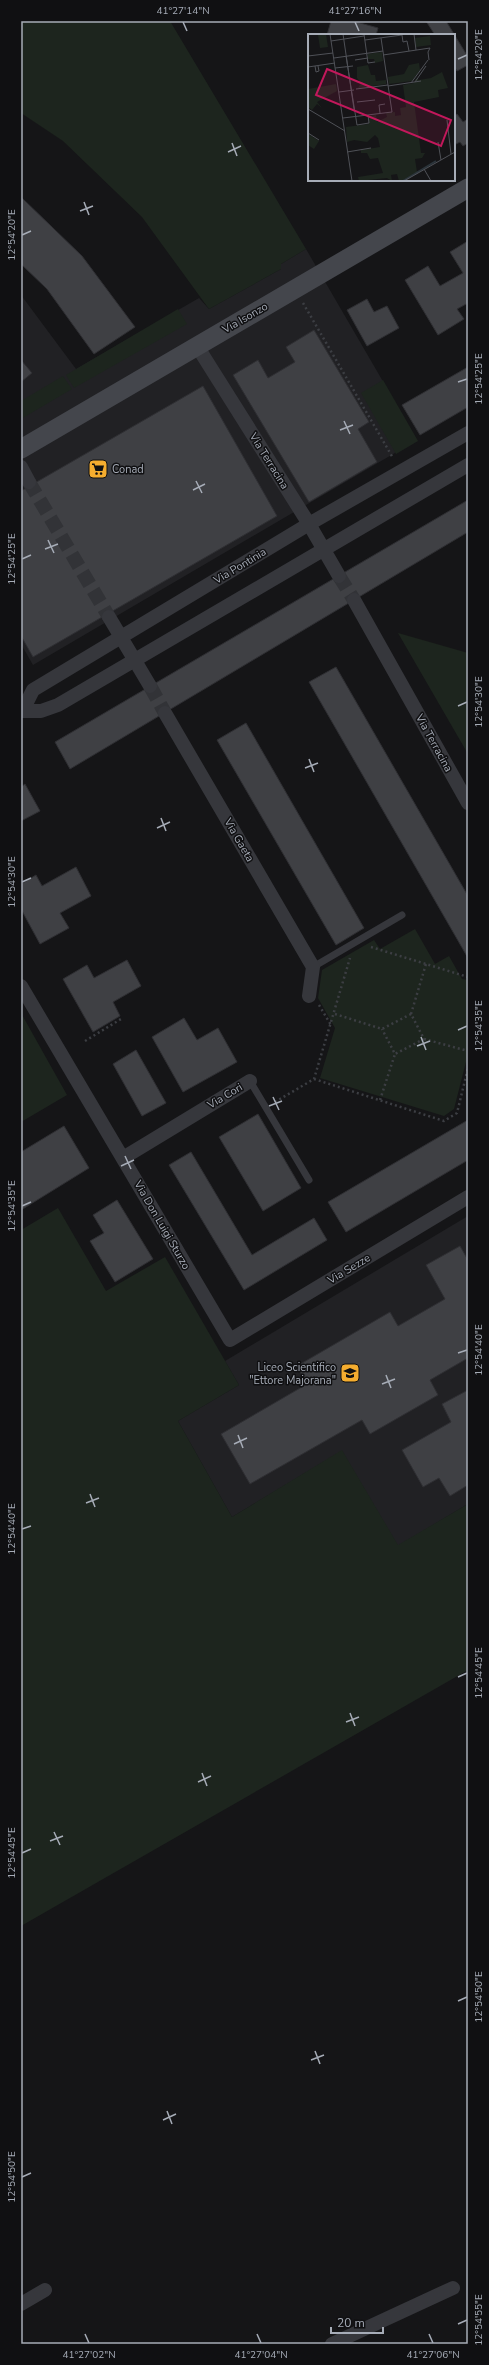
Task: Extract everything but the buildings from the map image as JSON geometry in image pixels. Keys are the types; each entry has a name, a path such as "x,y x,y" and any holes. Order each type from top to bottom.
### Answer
{"main road":[{"name":"Via Isonzo","path":"21,449 468,188"}],"street":[{"name":"Via Terracina","path":"197,346 309,524 339,576"},
{"name":"Via Pontinia","path":"468,433 309,524 32,690 22,710 41,711 58,705 468,465"},
{"path":"21,467 29,482"},
{"name":"Via Terracina","path":"354,600 468,802"},
{"path":"110,617 150,686"},
{"name":"Via Gaeta","path":"165,713 313,967"},
{"path":"309,996 313,967"},
{"name":"Via Don Luigi Sturzo","path":"21,986 230,1340"},
{"name":"Via Cori","path":"123,1158 250,1081"},
{"name":"Via Sezze","path":"230,1340 468,1197"},
{"path":"332,2344 454,2288"},
{"path":"21,2304 45,2290"}],"lane":[{"path":"313,967 402,915"},
{"name":"Via Cori","path":"250,1081 309,1180"}],"path":[{"path":"295,289 401,472"},
{"path":"266,1108 314,1079 335,1014 355,942 468,977"},
{"path":"424,1039 411,1014 426,964"},
{"path":"335,1014 382,1029 395,1054"},
{"path":"382,1029 411,1014"},
{"path":"85,1041 121,1019"},
{"path":"380,1100 395,1054 424,1039 468,1051"},
{"path":"314,1079 444,1121 457,1113 468,1068"}],"shaded area":[{"path":"21,21 170,21 306,249 281,264 281,269 209,309 142,217 63,141 21,113"},
{"path":"306,249 417,440 33,665 21,644 21,295 76,369 199,298 209,309 281,269 281,264"},
{"path":"178,309 187,324 74,388 66,375"},
{"path":"63,376 72,389 21,419 21,401"},
{"path":"383,380 418,441 396,454 361,393"},
{"path":"398,633 468,653 468,754"},
{"path":"415,929 435,964 449,956 462,979 468,980 468,1054 454,1109 444,1116 320,1078 335,1028 318,998 322,970 374,940 380,949"},
{"path":"21,1013 67,1095 21,1122"},
{"path":"58,1208 106,1291 165,1257 239,1385 178,1421 232,1517 342,1450 398,1545 468,1504 468,1670 21,1926 21,1230"},
{"name":"Liceo Scientifico \"Ettore Majorana\"","path":"468,1216 468,1504 398,1546 342,1451 232,1517 178,1421 239,1385 225,1361"}],"tunnel":[{"path":"29,482 109,617"},
{"path":"339,576 354,600"},
{"path":"150,686 165,713"}],"place":[{"name":"Conad","path":"98,469"},
{"name":"Liceo Scientifico \"Ettore Majorana\"","path":"350,1373"}]}
